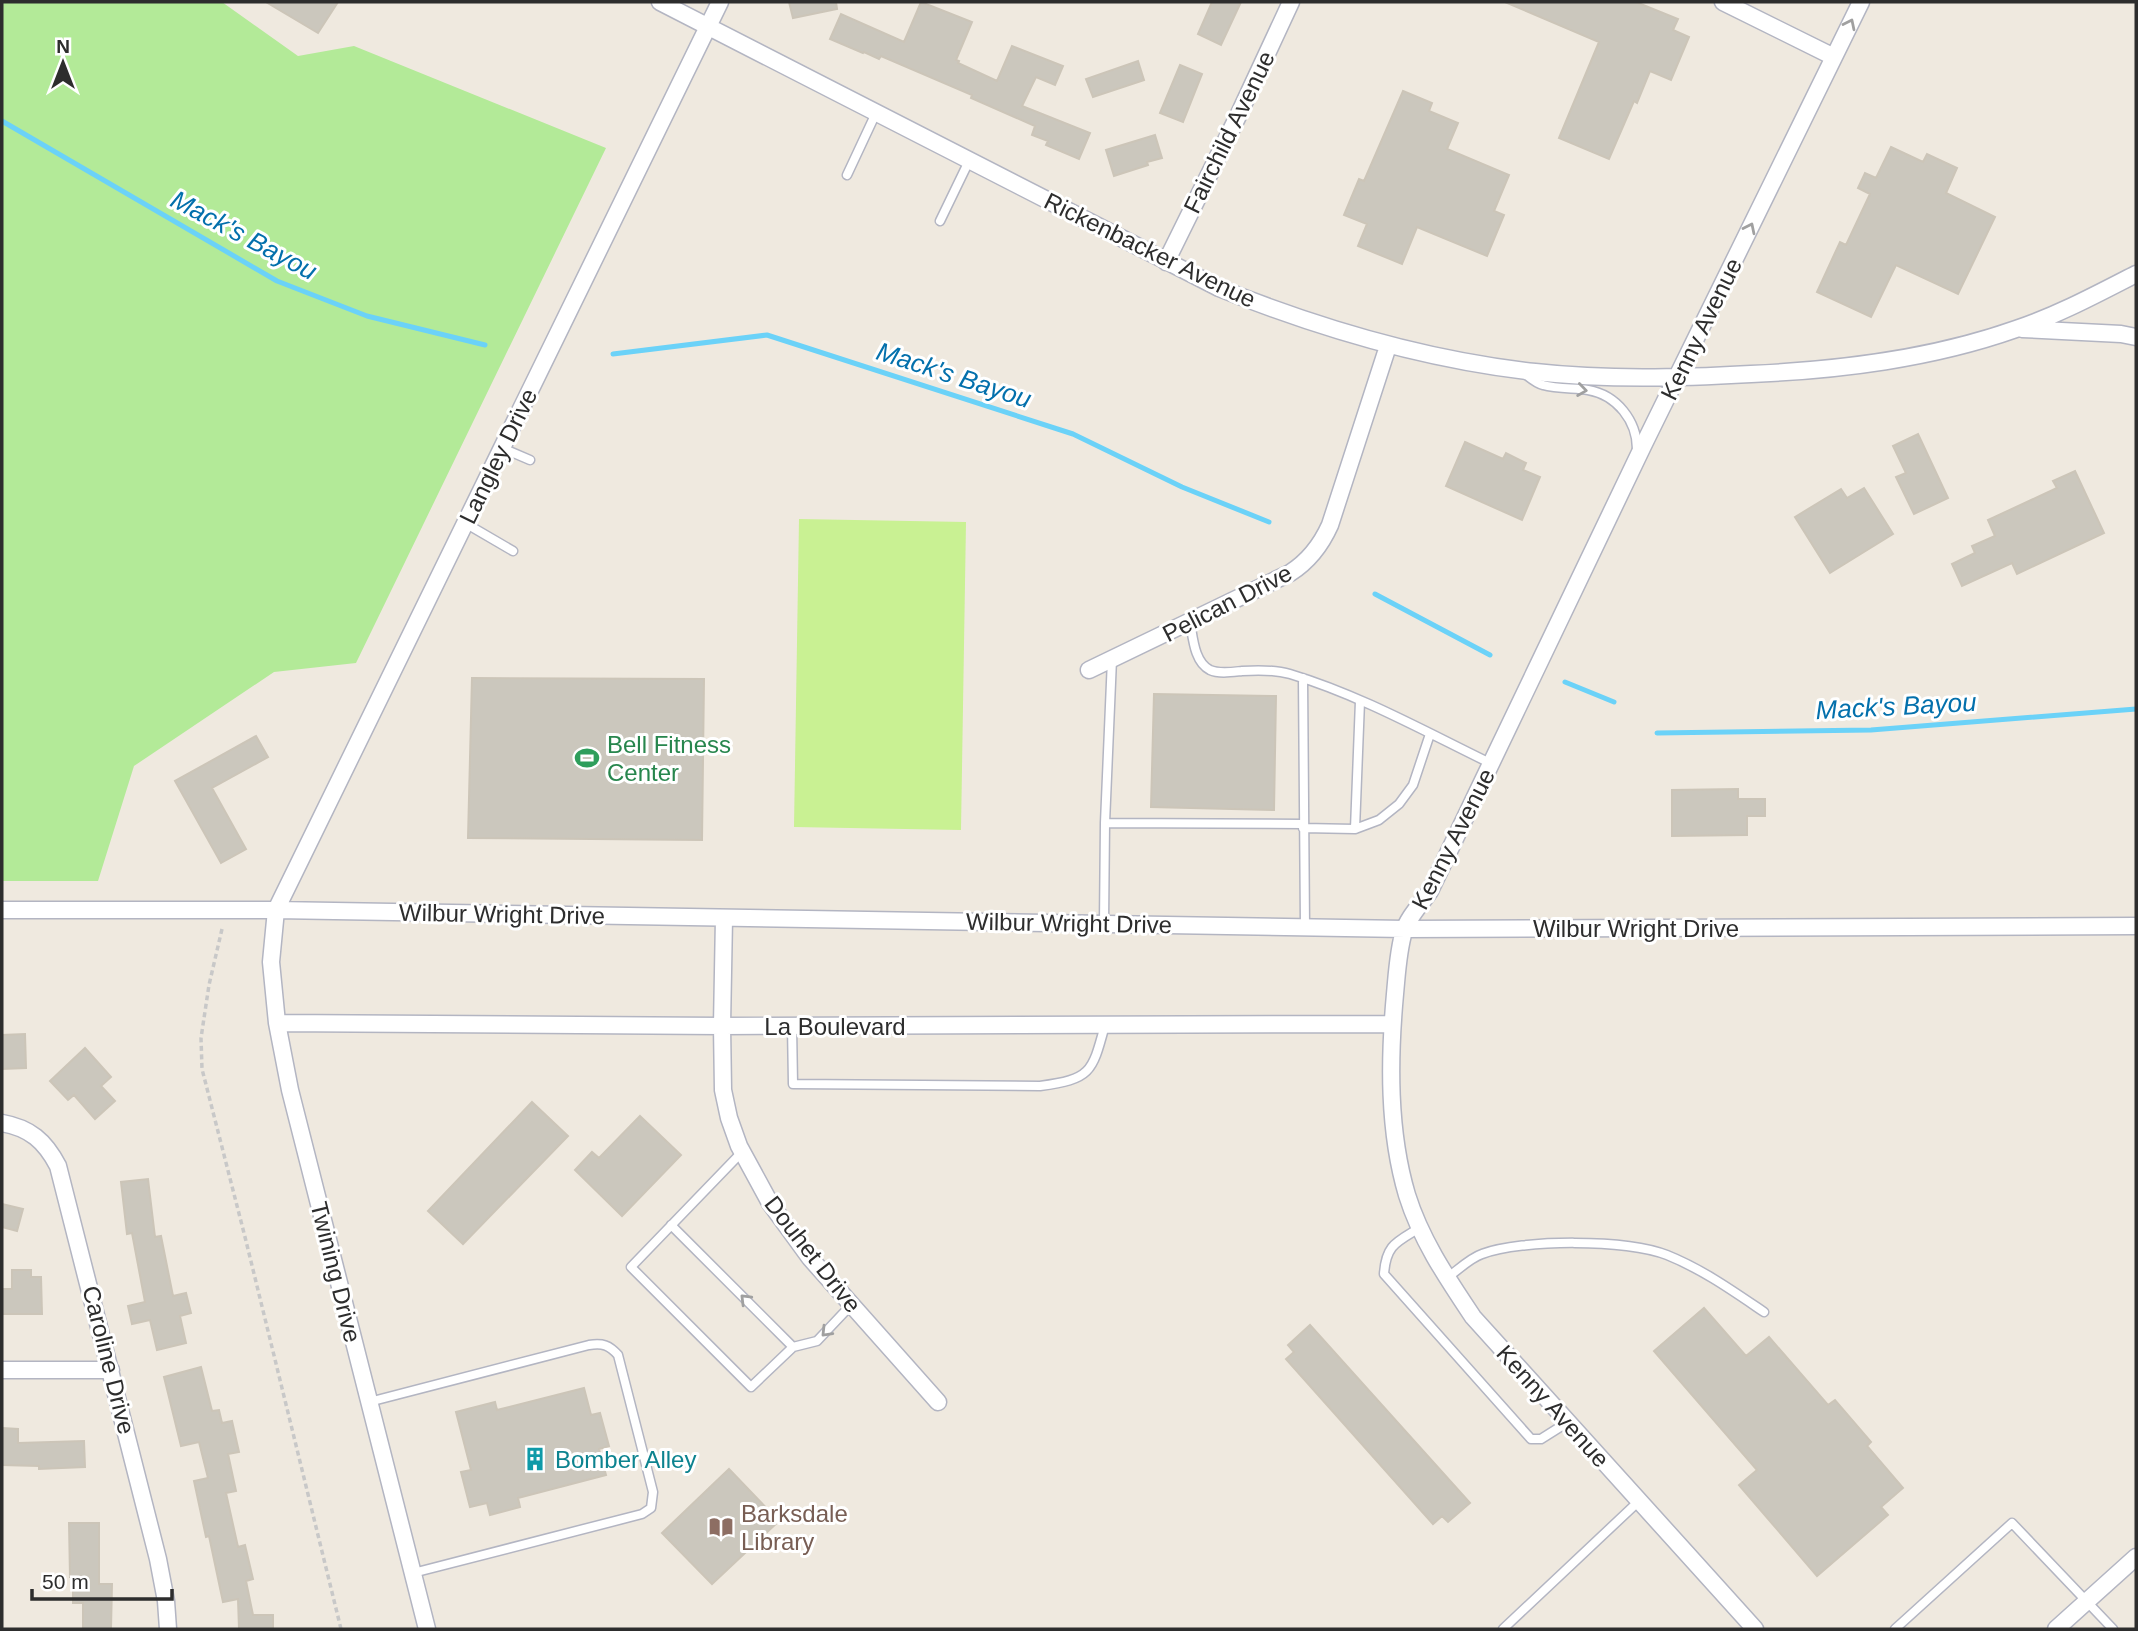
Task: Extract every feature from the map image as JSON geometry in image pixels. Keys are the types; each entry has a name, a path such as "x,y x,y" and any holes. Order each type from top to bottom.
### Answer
{"street":[{"name":"Rickenbacker Avenue","path":"660,2 1219,288 1271,309 1388,346 1519,370 1580,376 1677,378 1810,371 1865,365 1928,353 2016,329"},
{"name":"Langley Drive","path":"276,910 720,2"},
{"name":"Fairchild Avenue","path":"1166,262 1291,2"},
{"path":"1723,2 1834,57"},
{"name":"Kenny Avenue","path":"1755,1629 1473,1317 1435,1261 1408,1196 1394,1137 1392,1024 1397,967 1405,929 1430,891 1637,459 1861,2"},
{"path":"2016,329 2092,297 2136,274"},
{"path":"2016,329 2136,337"},
{"name":"Pelican Drive","path":"1089,670 1301,566 1321,544 1330,525 1388,346"},
{"name":"Wilbur Wright Drive","path":"2,911 276,910 1405,929 2136,926"},
{"name":"Twining Drive","path":"276,910 271,962 277,1023 304,1147 427,1629"},
{"name":"Douhet Drive","path":"724,918 723,1090 729,1118 742,1152 770,1203 810,1258 938,1402"},
{"name":"La Boulevard","path":"277,1023 722,1026 1392,1024"},
{"name":"Caroline Drive","path":"2,1123 17,1126 41,1139 58,1166 158,1559 168,1629"},
{"path":"2,1370 111,1370"},
{"path":"2056,1629 2136,1557"}],"lane":[{"path":"847,175 876,113"},
{"path":"940,221 969,161"},
{"path":"1519,370 1542,385 1591,391 1616,403 1633,425 1637,459"},
{"path":"502,449 530,460"},
{"path":"465,523 513,551"},
{"path":"1190,622 1196,649 1202,662 1210,670 1228,673 1286,673 1303,678 1360,701 1492,764"},
{"path":"1104,923 1112,659"},
{"path":"1303,678 1306,927"},
{"path":"1355,829 1360,701"},
{"path":"1105,823 1355,829 1379,820 1399,804 1413,785 1430,734"},
{"path":"792,1026 793,1084 1040,1086 1069,1082 1085,1074 1099,1048 1105,1024"},
{"path":"742,1152 631,1267 751,1387 793,1348 817,1340 852,1304"},
{"path":"671,1225 793,1348"},
{"path":"1421,1227 1392,1246 1385,1260 1384,1274 1531,1438 1541,1439 1568,1422"},
{"path":"1447,1278 1479,1254 1503,1247 1525,1244 1629,1246 1668,1255 1720,1282 1764,1312"},
{"path":"369,1402 601,1343 610,1346 618,1355 631,1405 653,1492 651,1508 642,1514 413,1573"},
{"path":"1503,1629 1639,1501"},
{"path":"1895,1629 2012,1522 2113,1629"}],"path":[{"path":"222,929 201,1038 202,1069 246,1237 341,1629"}],"green space":[{"path":"2,2 222,2 298,56 354,46 606,148 356,663 274,672 134,766 98,881 2,881"},
{"path":"799,519 966,522 961,830 794,827"}],"building":[{"path":"266,2 338,2 318,33"},
{"path":"789,2 836,2 837,9 793,18"},
{"path":"921,2 972,22 956,60 997,81 1012,46 1063,66 1055,85 1036,77 1022,106 1090,133 1079,159 1046,145 1048,141 1032,135 1035,126 971,98 972,95 881,56 879,59 830,39 841,14 904,42"},
{"path":"1212,2 1241,2 1221,45 1198,34"},
{"path":"1505,2 1636,2 1678,19 1673,30 1689,37 1671,80 1650,71 1609,159 1559,138 1599,42"},
{"path":"1138,61 1144,80 1093,97 1086,79"},
{"path":"1180,65 1202,74 1183,122 1160,113"},
{"path":"1403,91 1432,103 1429,111 1458,123 1447,149 1509,175 1494,211 1504,215 1487,256 1417,227 1402,264 1358,246 1367,224 1344,215 1359,179 1364,181"},
{"path":"1155,135 1162,158 1114,176 1106,150"},
{"path":"1891,147 1923,162 1927,154 1957,168 1946,193 1995,217 1958,294 1896,265 1871,317 1817,292 1840,242 1846,245 1870,194 1858,188 1865,173 1876,178"},
{"path":"1918,434 1948,498 1914,514 1896,477 1906,473 1893,446"},
{"path":"1465,442 1503,459 1506,453 1526,463 1523,470 1540,477 1522,520 1446,486"},
{"path":"2075,471 2104,533 2017,574 2012,563 1962,586 1952,564 1975,553 1972,546 1995,536 1988,520 2057,488 2053,481"},
{"path":"1864,488 1893,534 1830,573 1795,517 1841,489 1847,498"},
{"name":"Bell Fitness Center","path":"472,678 704,679 702,840 468,838"},
{"path":"1154,694 1276,696 1274,810 1151,807"},
{"path":"256,736 268,757 212,788 246,849 221,863 175,781"},
{"path":"1738,789 1738,799 1765,799 1765,816 1747,816 1747,835 1672,836 1672,790"},
{"path":"25,1034 26,1068 2,1069 2,1035"},
{"path":"85,1048 111,1077 101,1086 115,1101 95,1119 74,1095 68,1100 50,1081"},
{"path":"532,1102 568,1136 463,1244 428,1211"},
{"path":"640,1116 681,1155 622,1216 575,1170 592,1152 599,1158"},
{"path":"148,1179 155,1237 161,1236 173,1296 186,1293 191,1313 180,1316 186,1343 157,1350 150,1320 132,1324 128,1306 145,1302 132,1233 127,1234 121,1182"},
{"path":"2,1204 23,1209 17,1231 2,1227"},
{"path":"12,1270 31,1270 31,1277 41,1277 42,1314 2,1314 2,1289 12,1289"},
{"path":"1704,1308 1746,1356 1769,1337 1828,1405 1835,1400 1871,1442 1867,1446 1903,1488 1881,1507 1888,1515 1817,1576 1739,1485 1757,1470 1654,1351"},
{"path":"1310,1325 1470,1503 1448,1522 1442,1516 1433,1524 1286,1359 1294,1352 1288,1345"},
{"path":"201,1367 212,1411 219,1410 222,1423 232,1421 239,1452 228,1454 236,1491 226,1493 238,1547 245,1545 253,1579 246,1581 253,1615 273,1615 273,1629 239,1629 238,1599 223,1602 194,1481 208,1478 199,1442 181,1446 164,1377"},
{"name":"Bomber Alley","path":"584,1388 591,1415 600,1413 609,1446 599,1449 606,1475 518,1498 520,1507 490,1515 487,1503 470,1507 461,1472 471,1470 456,1412 495,1402 497,1410"},
{"path":"2,1428 18,1429 18,1443 84,1441 85,1467 39,1469 39,1466 2,1465"},
{"name":"Barksdale Library","path":"729,1469 779,1521 712,1584 662,1533"},
{"path":"69,1523 99,1523 99,1584 112,1584 111,1629 83,1629 83,1603 73,1603"}],"waterway":[{"name":"Mack's Bayou","path":"2,121 277,281 367,316 485,345"},
{"name":"Mack's Bayou","path":"613,354 767,335 1073,434 1182,487 1269,522"},
{"name":"Mack's Bayou","path":"1375,594 1490,655"},
{"name":"Mack's Bayou","path":"1565,682 1614,702"},
{"name":"Mack's Bayou","path":"1657,733 1871,730 2136,709"}],"place":[{"name":"Bell Fitness Center","path":"587,758"},
{"name":"Bomber Alley","path":"535,1459"},
{"name":"Barksdale Library","path":"721,1527"}]}
